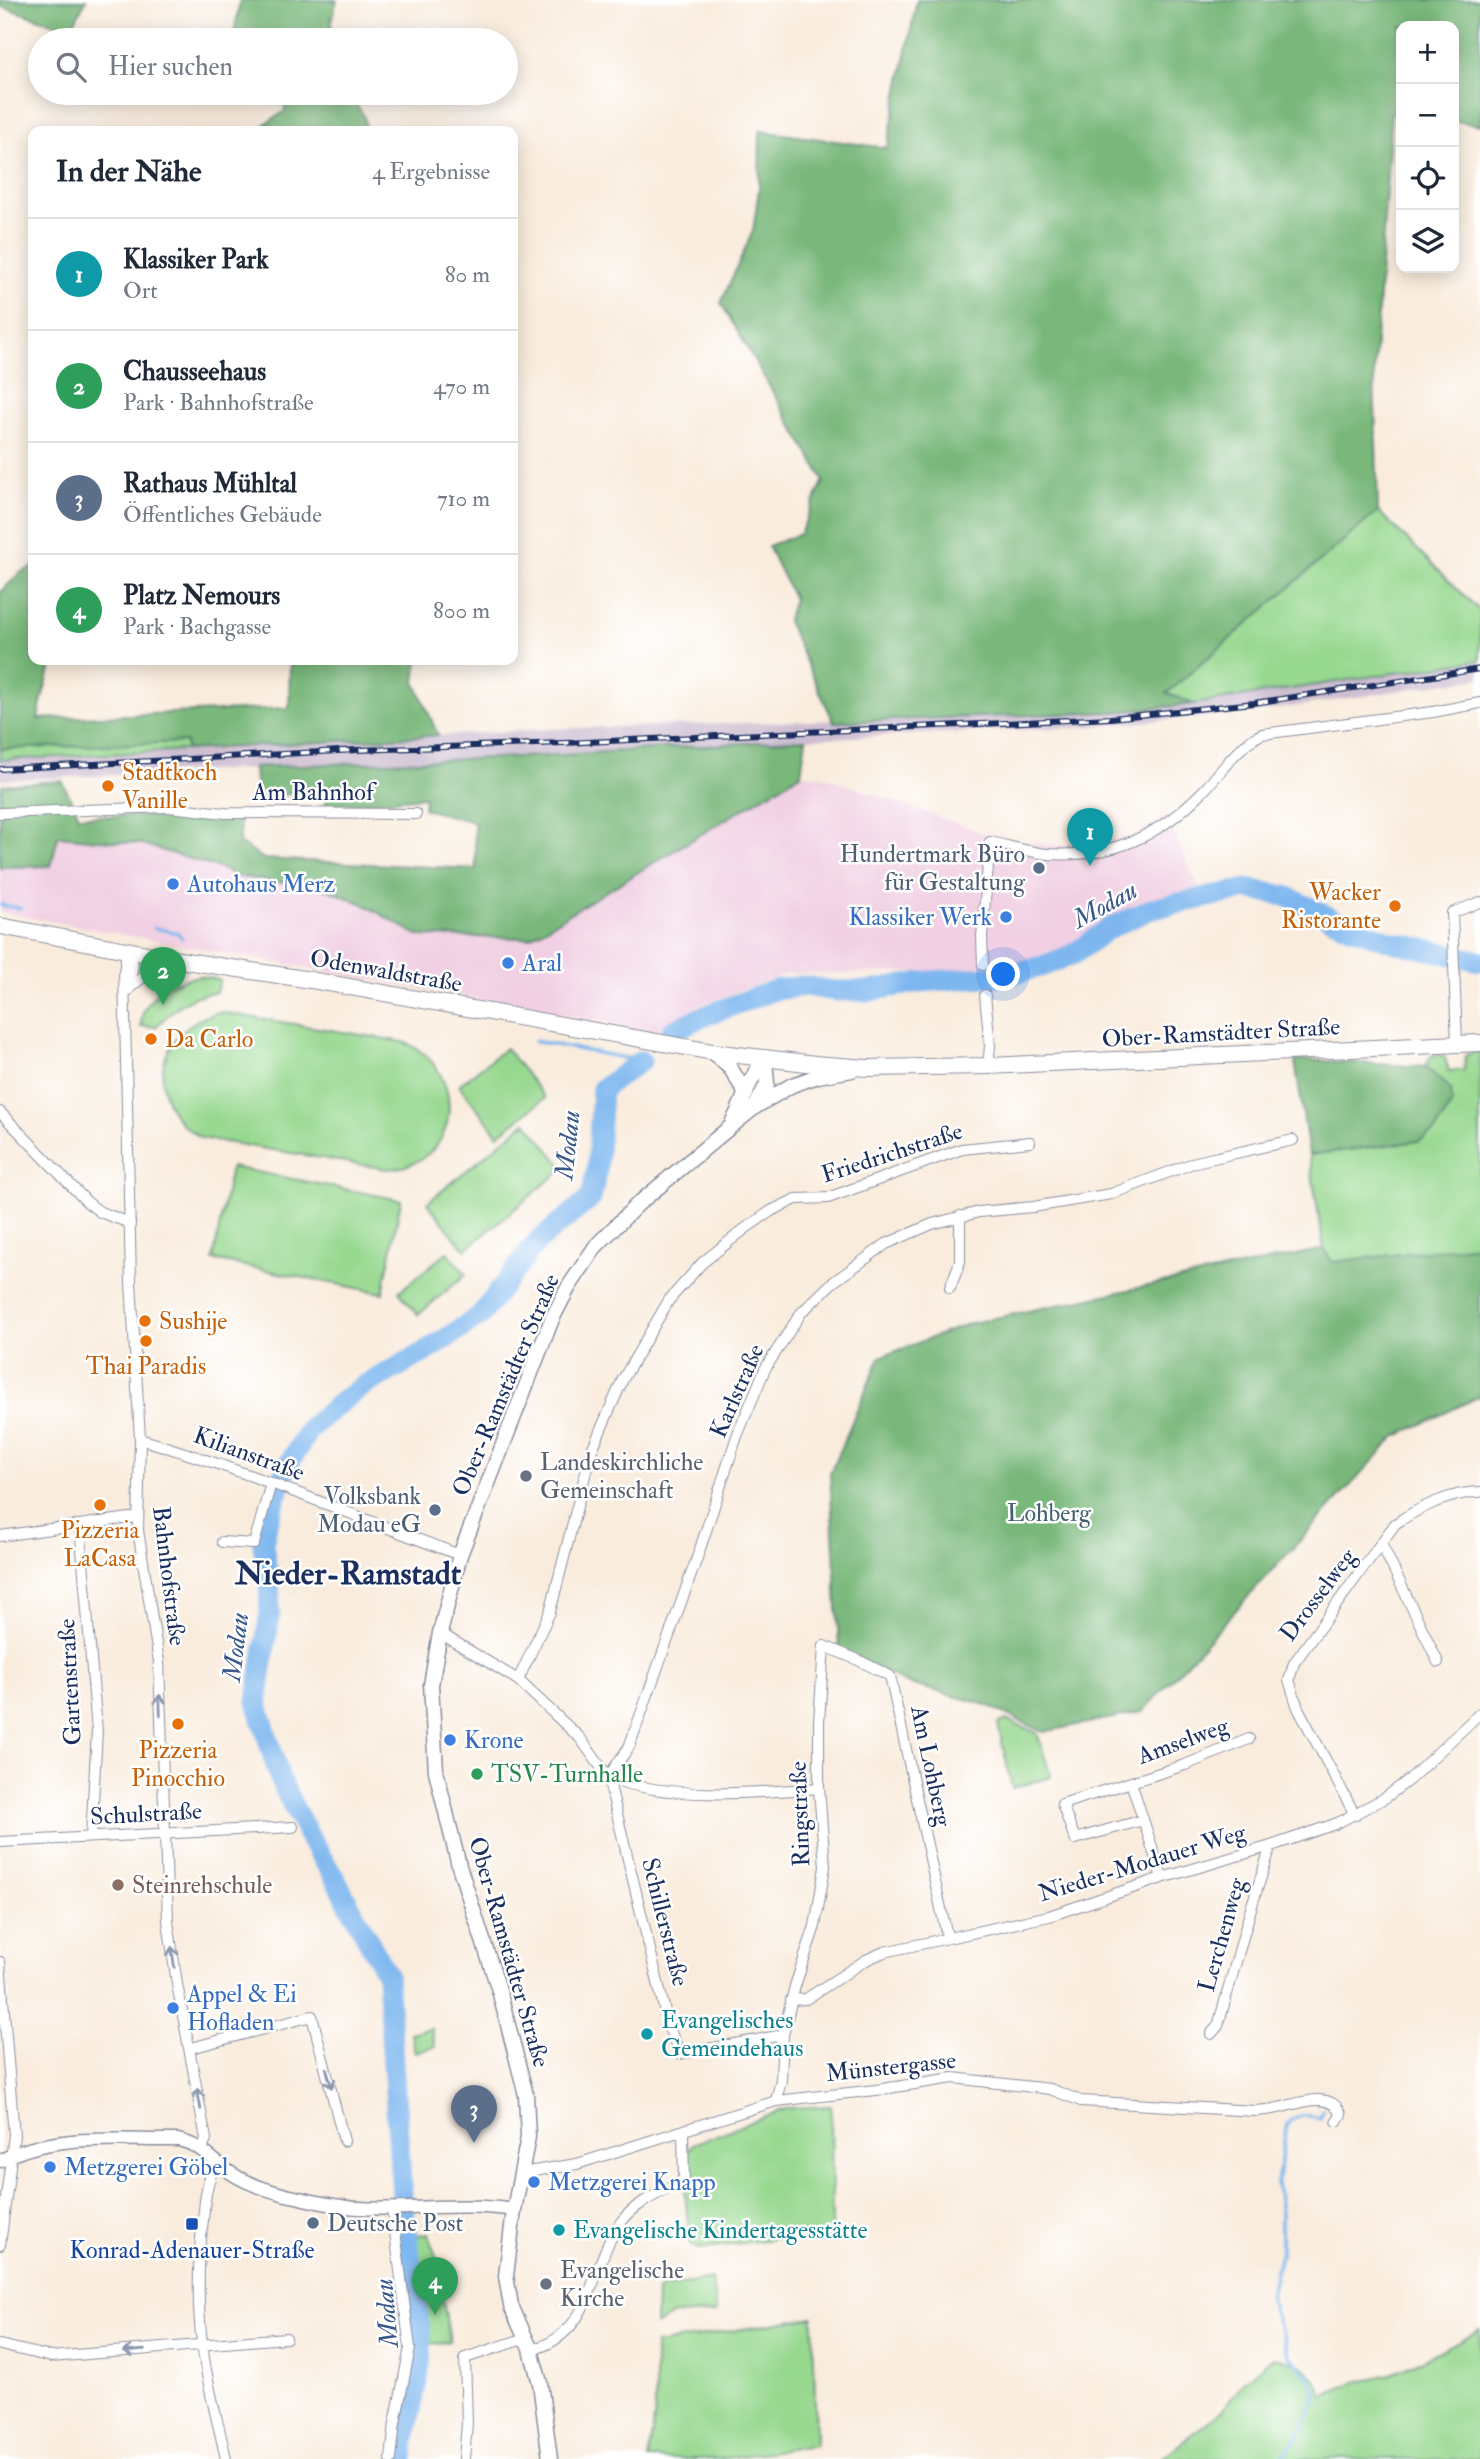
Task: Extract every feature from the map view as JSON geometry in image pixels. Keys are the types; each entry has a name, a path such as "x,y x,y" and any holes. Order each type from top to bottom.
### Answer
{"main road":[{"name":"Odenwaldstraße","path":"0,926 179,960 310,980 765,1059"},
{"name":"Ober-Ramstädter Straße","path":"729,1128 752,1076 765,1059 867,1068 988,1066 1480,1043"},
{"path":"713,1052 731,1069 746,1094"},
{"path":"755,1107 767,1084 765,1059"},
{"name":"Ober-Ramstädter Straße","path":"550,2459 540,2383 529,2344 508,2294 506,2276 514,2210 528,2137 526,2095 499,1990 459,1866 436,1770 431,1685 440,1633 460,1555 552,1319 580,1268 596,1246 619,1222 755,1107 778,1092 805,1080 867,1068"}],"street":[{"path":"983,965 982,936 990,842 1047,854 1109,851 1136,841 1164,825 1188,806 1243,746 1262,734 1433,712 1480,703"},
{"name":"Am Bahnhof","path":"0,813 168,807 225,813 416,814"},
{"path":"1457,1044 1452,913 1480,902"},
{"name":"Bahnhofstraße","path":"125,1004 133,964 127,950"},
{"name":"Bahnhofstraße","path":"127,950 124,974 130,1223 140,1439 137,1517 159,1662 168,1921 206,2139 202,2149"},
{"path":"130,988 150,971 179,960"},
{"path":"985,995 990,1046 988,1066"},
{"path":"0,1112 87,1202 100,1212 130,1223"},
{"name":"Karlstraße","path":"608,1777 629,1747 698,1558 737,1436 765,1369 801,1313 832,1283 886,1244 932,1224 979,1212 1033,1207 1111,1194 1196,1162 1293,1140"},
{"name":"Friedrichstraße","path":"518,1679 550,1612 592,1452 622,1379 669,1300 702,1264 746,1228 771,1211 796,1199 828,1198 962,1149 1030,1142"},
{"path":"950,1288 960,1262 960,1216"},
{"name":"Kilianstraße","path":"140,1439 271,1483 460,1555"},
{"path":"222,1542 254,1544 271,1483"},
{"name":"Drosselweg","path":"1355,1815 1298,1708 1289,1680 1294,1663 1395,1524 1455,1495 1480,1492"},
{"path":"0,1536 137,1517"},
{"name":"Gartenstraße","path":"80,1525 97,1731 91,1838"},
{"path":"1382,1545 1438,1662"},
{"path":"440,1633 518,1679 580,1738 608,1777 629,1785 684,1792 764,1793 819,1788"},
{"name":"Ringstraße","path":"776,2101 783,2035 791,2000 815,1926 825,1867 819,1788 819,1721 824,1646"},
{"name":"Am Lohberg","path":"824,1646 890,1676 947,1936"},
{"name":"Nieder-Modauer Weg","path":"791,2000 806,1999 884,1952 947,1936 1049,1916 1161,1878 1335,1825 1385,1798 1410,1779 1480,1713"},
{"name":"Amselweg","path":"1143,1820 1075,1839 1062,1804 1185,1765 1249,1739"},
{"name":"Schillerstraße","path":"608,1777 669,2028 680,2054 783,2035"},
{"name":"Amselweg","path":"1131,1782 1161,1878"},
{"name":"Schulstraße","path":"0,1842 293,1827"},
{"name":"Lerchenweg","path":"1211,2034 1218,2026 1271,1846"},
{"path":"0,1962 14,2134 5,2158 5,2215 0,2245"},
{"path":"191,2048 312,2016 344,2141"},
{"name":"Münstergasse","path":"521,2173 577,2164 776,2101 953,2078 1050,2089 1081,2101 1272,2110 1315,2100 1329,2102 1338,2107 1341,2114 1337,2122"},
{"path":"464,2459 467,2423 465,2358 529,2344 554,2342 572,2325 590,2294 609,2241 628,2215 634,2208 684,2180 683,2132"},
{"path":"5,2158 38,2147 76,2141 178,2140 192,2143 202,2149 234,2175 281,2194 338,2206 392,2208 483,2205 514,2210"},
{"path":"218,2163 208,2181 199,2249 202,2345 226,2459"},
{"path":"391,2459 395,2423 410,2348 392,2208"},
{"path":"0,2345 36,2356 51,2357 286,2338"}],"shaded area":[{"path":"1480,660 1480,678 1265,711 1086,727 806,739 546,756 0,780 0,760 91,757 546,729 1114,712 1193,704"},
{"path":"801,774 823,776 992,836 1055,846 1133,837 1166,816 1200,891 1152,903 1103,926 1064,953 971,971 786,974 695,1007 657,1032 0,912 0,869 51,866 57,836 142,844 225,870 235,876 326,889 361,903 529,938"}],"green space":[{"path":"0,0 86,0 72,28 0,6"},
{"path":"240,0 337,0 332,28 235,28"},
{"path":"917,0 1480,0 1480,125 1459,122 1459,21 1396,21 1396,114 1391,113 1374,371 1378,511 1167,693 1193,704 1114,712 834,722 787,621 794,599 768,546 800,534 824,480 721,303 753,231 759,189 760,131 887,148"},
{"path":"285,105 356,105 364,116 365,126 265,126 285,111"},
{"path":"1378,511 1480,611 1480,660 1193,704 1167,693"},
{"path":"28,569 28,665 52,665 38,719 289,708 290,665 417,665 415,682 438,735 187,750 186,742 0,749 0,593 20,573"},
{"path":"806,739 801,774 529,938 419,936 361,903 326,889 235,876 225,870 142,844 58,836 51,866 0,869 2,785 62,781 79,816 240,820 239,843 264,859 476,869 474,822 424,809 425,797 325,806 326,791 256,797 254,767 546,756"},
{"path":"186,742 187,750 0,760 0,749"},
{"path":"199,976 220,980 216,992 198,996 183,1004 156,1027 141,1026 146,1006 160,991 179,981"},
{"path":"220,1012 404,1042 425,1055 439,1073 447,1093 448,1114 443,1134 431,1151 412,1164 387,1169 201,1138 178,1120 167,1100 163,1067 176,1038 202,1018"},
{"path":"506,1048 545,1098 498,1135 459,1085"},
{"path":"1480,1051 1480,1245 1332,1262 1324,1249 1309,1155 1418,1141 1435,1131 1452,1103 1430,1069 1425,1067 1432,1055 1441,1055 1445,1058 1449,1071 1464,1070 1466,1054"},
{"path":"1295,1061 1425,1067 1451,1089 1452,1103 1435,1131 1419,1141 1309,1155"},
{"path":"526,1122 564,1168 465,1250 427,1203"},
{"path":"231,1167 401,1200 383,1293 213,1260"},
{"name":"Lohberg","path":"1480,1245 1480,1396 1395,1437 1142,1712 1043,1732 987,1705 906,1683 839,1649 830,1473 880,1357 971,1323 1324,1249 1332,1262"},
{"path":"447,1252 466,1274 418,1315 399,1292"},
{"path":"1006,1720 1037,1733 1051,1777 1012,1788 998,1724"},
{"path":"431,2028 435,2047 415,2052 410,2033"},
{"path":"831,2106 832,2236 811,2243 803,2237 794,2236 699,2249 690,2245 684,2152 693,2144 788,2108"},
{"path":"412,2220 415,2245 415,2235 428,2234 436,2256 450,2342 427,2344 427,2360 408,2459 397,2459 398,2437 417,2351 398,2221"},
{"path":"712,2279 716,2313 673,2315 656,2326 657,2291 660,2288"},
{"path":"813,2317 816,2445 720,2459 648,2459 655,2413 655,2344"},
{"path":"1480,2330 1480,2459 1161,2459 1220,2412 1244,2382 1273,2357 1305,2368 1316,2380 1322,2396 1355,2382 1390,2374 1413,2365"}],"waterway":[{"name":"Modau","path":"672,1031 775,990 804,986 835,991 870,991 921,982 1009,975 1074,954 1108,929 1151,909 1247,889 1286,896 1345,925 1392,942 1480,961"},
{"path":"0,905 20,908"},
{"path":"154,928 178,933 182,938"},
{"path":"534,1041 641,1061"},
{"name":"Modau","path":"403,2459 419,2370 421,2341 402,2194 387,1975 336,1880 312,1842 280,1779 257,1702 270,1612 263,1544 286,1469 309,1429 363,1386 425,1352 480,1316 537,1242 591,1198 597,1169 602,1089 641,1061"},
{"path":"1282,2459 1305,2425 1316,2395 1311,2380 1289,2355 1270,2298 1281,2249 1281,2213 1277,2184 1287,2124 1298,2116 1320,2118 1323,2110"}],"railway":[{"path":"0,769 357,750 1111,718 1254,703 1480,669"}],"place":[{"name":"Stadtkoch Vanille","path":"108,786"},
{"name":"Klassiker Park","path":"1090,866"},
{"name":"Hundertmark Büro für Gestaltung","path":"1039,868"},
{"name":"Autohaus Merz","path":"173,884"},
{"name":"Wacker Ristorante","path":"1395,906"},
{"name":"Klassiker Werk","path":"1006,917"},
{"name":"Aral","path":"508,963"},
{"name":"Chausseehaus","path":"163,1005"},
{"name":"Da Carlo","path":"151,1039"},
{"name":"Sushije","path":"145,1321"},
{"name":"Thai Paradis","path":"146,1341"},
{"name":"Landeskirchliche Gemeinschaft","path":"526,1476"},
{"name":"Pizzeria LaCasa","path":"100,1505"},
{"name":"Volksbank Modau eG","path":"435,1510"},
{"name":"Pizzeria Pinocchio","path":"178,1724"},
{"name":"Krone","path":"450,1740"},
{"name":"TSV-Turnhalle","path":"477,1774"},
{"name":"Steinrehschule","path":"118,1885"},
{"name":"Appel & Ei Hofladen","path":"173,2008"},
{"name":"Evangelisches Gemeindehaus","path":"647,2034"},
{"name":"Rathaus Mühltal","path":"474,2143"},
{"name":"Metzgerei Göbel","path":"50,2167"},
{"name":"Metzgerei Knapp","path":"534,2182"},
{"name":"Deutsche Post","path":"313,2223"},
{"name":"Konrad-Adenauer-Straße","path":"192,2224"},
{"name":"Evangelische Kindertagesstätte","path":"559,2230"},
{"name":"Evangelische Kirche","path":"546,2284"},
{"name":"Platz Nemours","path":"435,2315"}],"district":[{"name":"Nieder-Ramstadt","path":"348,1574"}]}
